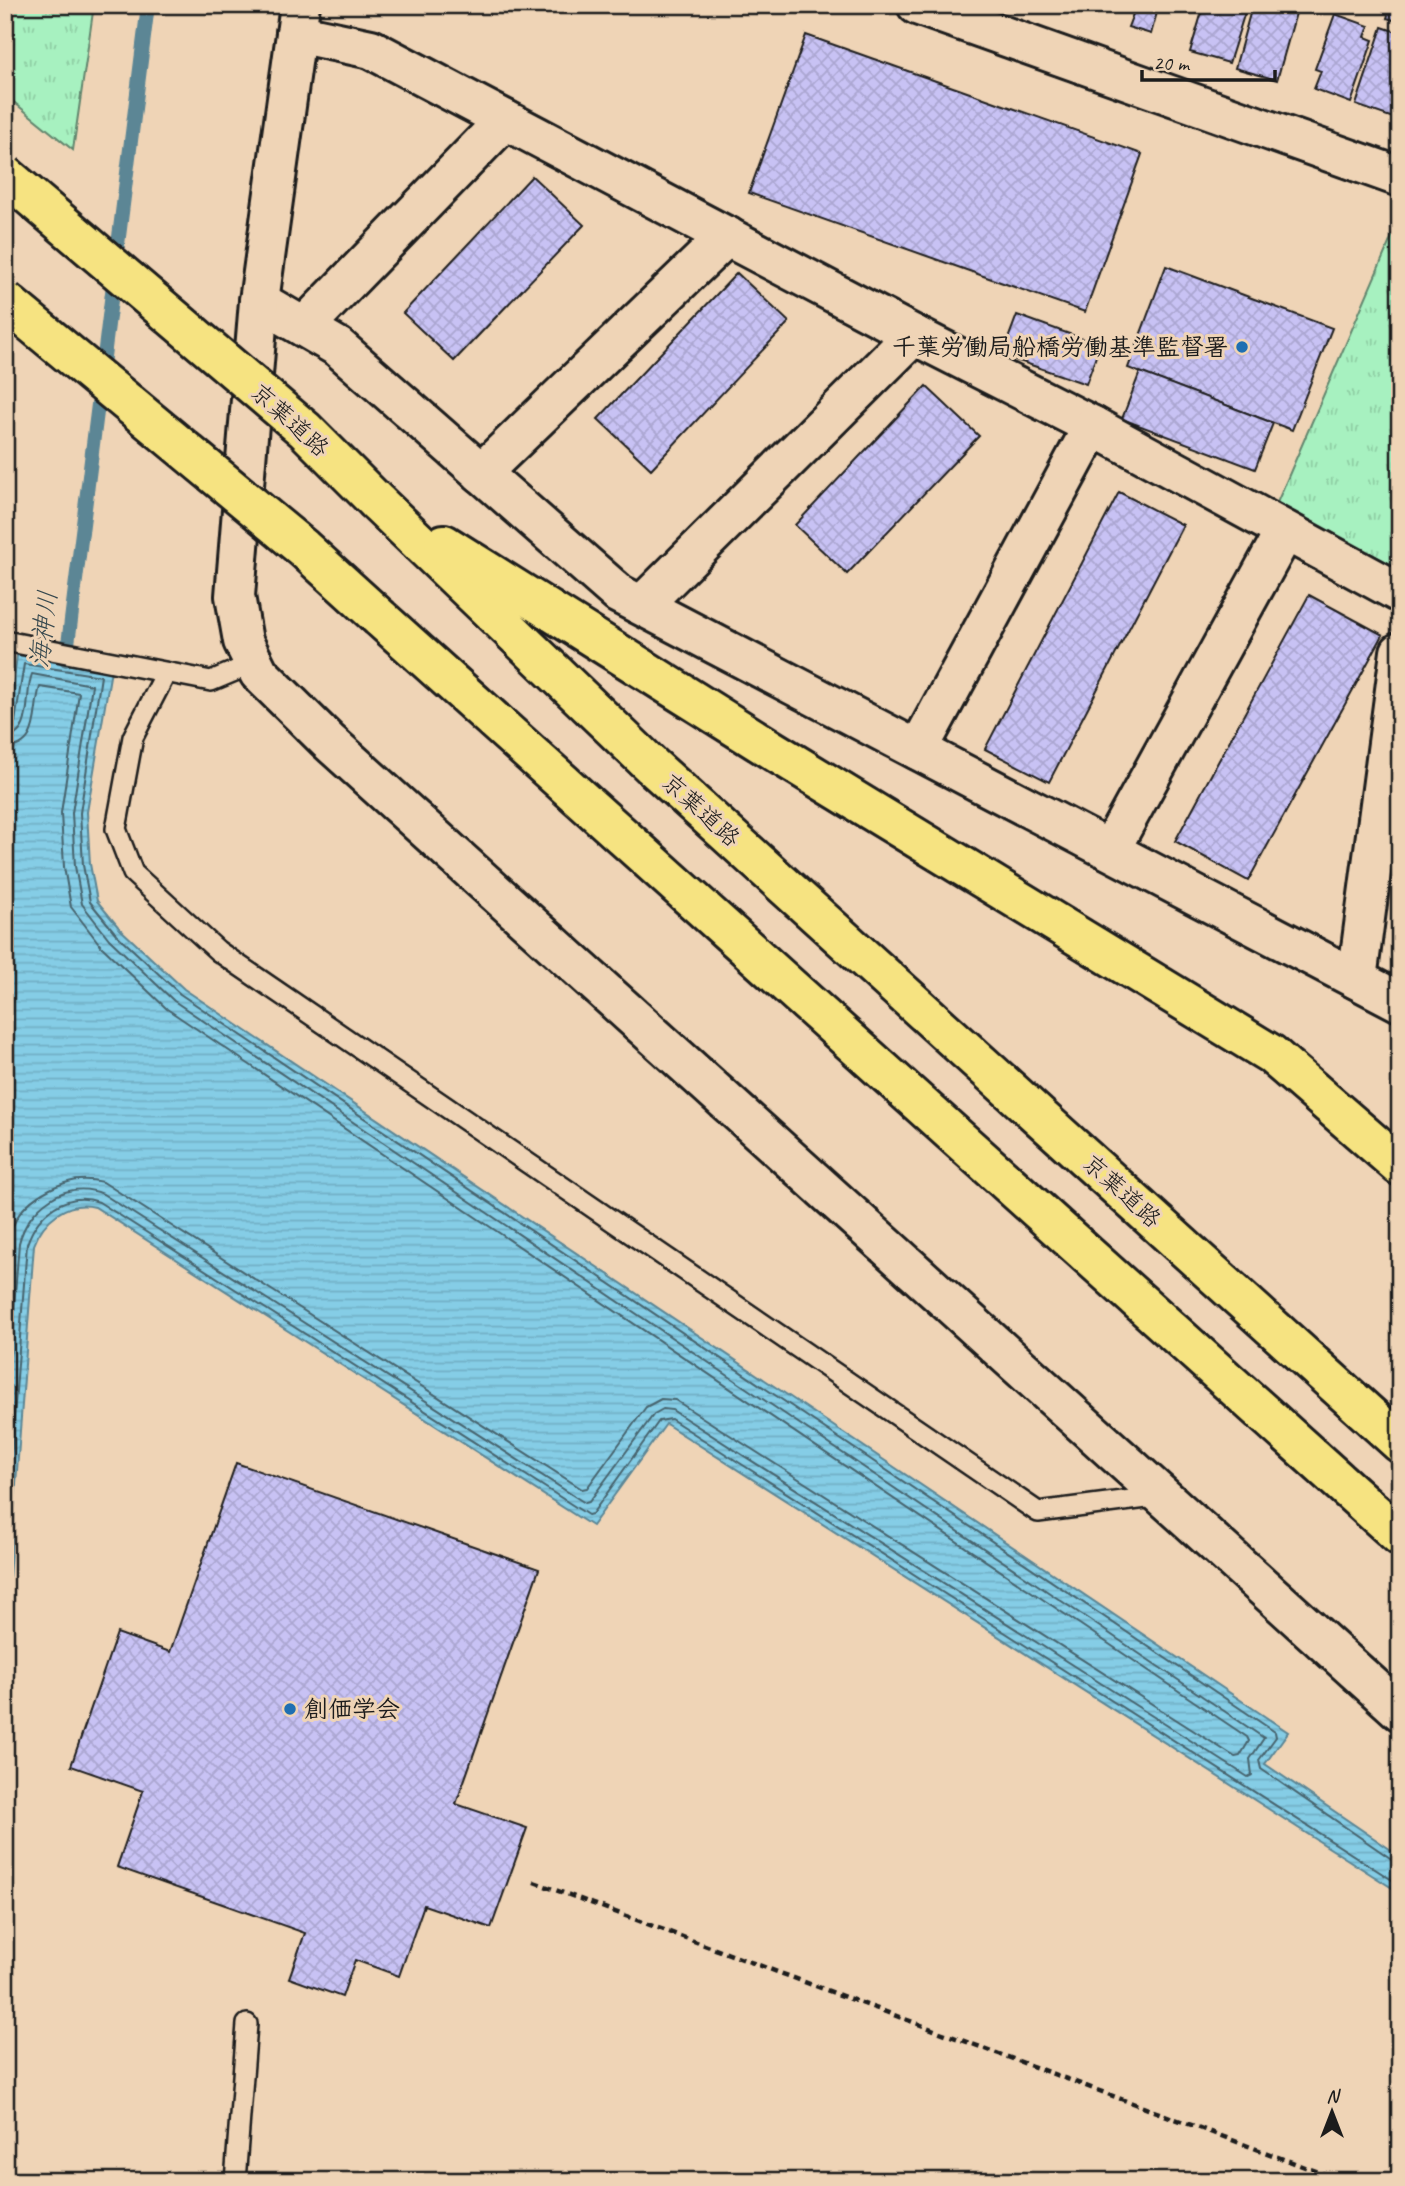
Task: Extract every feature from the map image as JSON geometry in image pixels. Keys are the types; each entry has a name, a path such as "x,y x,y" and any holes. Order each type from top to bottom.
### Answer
{"highway":[{"name":"京葉道路","path":"5,175 305,430 652,766 1389,1433"},
{"path":"5,301 303,548 1400,1536"},
{"path":"377,502 772,750 1271,1054 1400,1166"}],"street":[{"path":"916,5 1400,177"},
{"path":"1400,593 1093,426 914,335 371,49 298,19 259,301 235,596 243,641 259,673 328,741 1400,1711"},
{"path":"304,327 505,120"},
{"path":"481,473 727,236"},
{"path":"259,301 338,347 619,594 1400,1002"},
{"path":"642,605 914,335"},
{"path":"918,750 1093,426"},
{"path":"1110,850 1285,531"},
{"path":"1357,979 1400,652"}],"lane":[{"path":"5,641 211,681 254,663"},
{"path":"166,673 132,737 116,829 132,873 218,951 1038,1512 1162,1496"},
{"path":"235,2181 247,2024"}],"path":[{"path":"534,1882 1342,2181"}],"green space":[{"path":"5,5 94,5 73,150 5,95"},
{"path":"1400,218 1400,569 1276,505"}],"water":[{"path":"17,655 111,670 87,812 90,864 97,901 120,929 184,989 1288,1732 1265,1764 1400,1856 1400,1893 666,1424 592,1526 95,1207 75,1206 57,1214 43,1228 34,1245 5,1630 5,749"}],"building":[{"path":"1122,5 1159,5 1151,34 1128,27 1133,14 1121,10"},
{"path":"1204,5 1234,5 1233,8 1245,12 1229,63 1190,52"},
{"path":"1260,5 1298,6 1277,80 1235,68 1251,10 1258,12"},
{"path":"1358,5 1385,5 1384,12"},
{"path":"1391,5 1400,5 1400,22 1387,18"},
{"path":"1335,14 1369,26 1365,37 1373,40 1351,103 1314,89 1321,71 1315,69"},
{"path":"1382,27 1400,33 1400,106 1396,119 1356,105"},
{"path":"806,35 1142,154 1085,312 749,193"},
{"path":"532,176 584,225 454,361 403,313"},
{"path":"1166,266 1332,328 1292,430 1128,368"},
{"path":"737,273 789,322 651,469 598,419"},
{"path":"1017,315 1100,345 1086,384 1002,355"},
{"path":"1140,372 1273,423 1255,469 1122,419"},
{"path":"926,386 979,436 847,574 795,525"},
{"path":"1119,492 1183,525 1049,782 985,749"},
{"path":"1309,595 1383,635 1248,881 1175,841"},
{"name":"創価学会","path":"236,1463 539,1569 456,1804 527,1828 491,1928 424,1905 399,1976 355,1960 342,1997 289,1978 305,1933 117,1867 143,1791 71,1766 117,1633 170,1652"}],"waterway":[{"name":"海神川","path":"66,660 148,5"}],"place":[{"name":"千葉労働局船橋労働基準監督署","path":"1242,347"},
{"name":"創価学会","path":"290,1709"}]}
